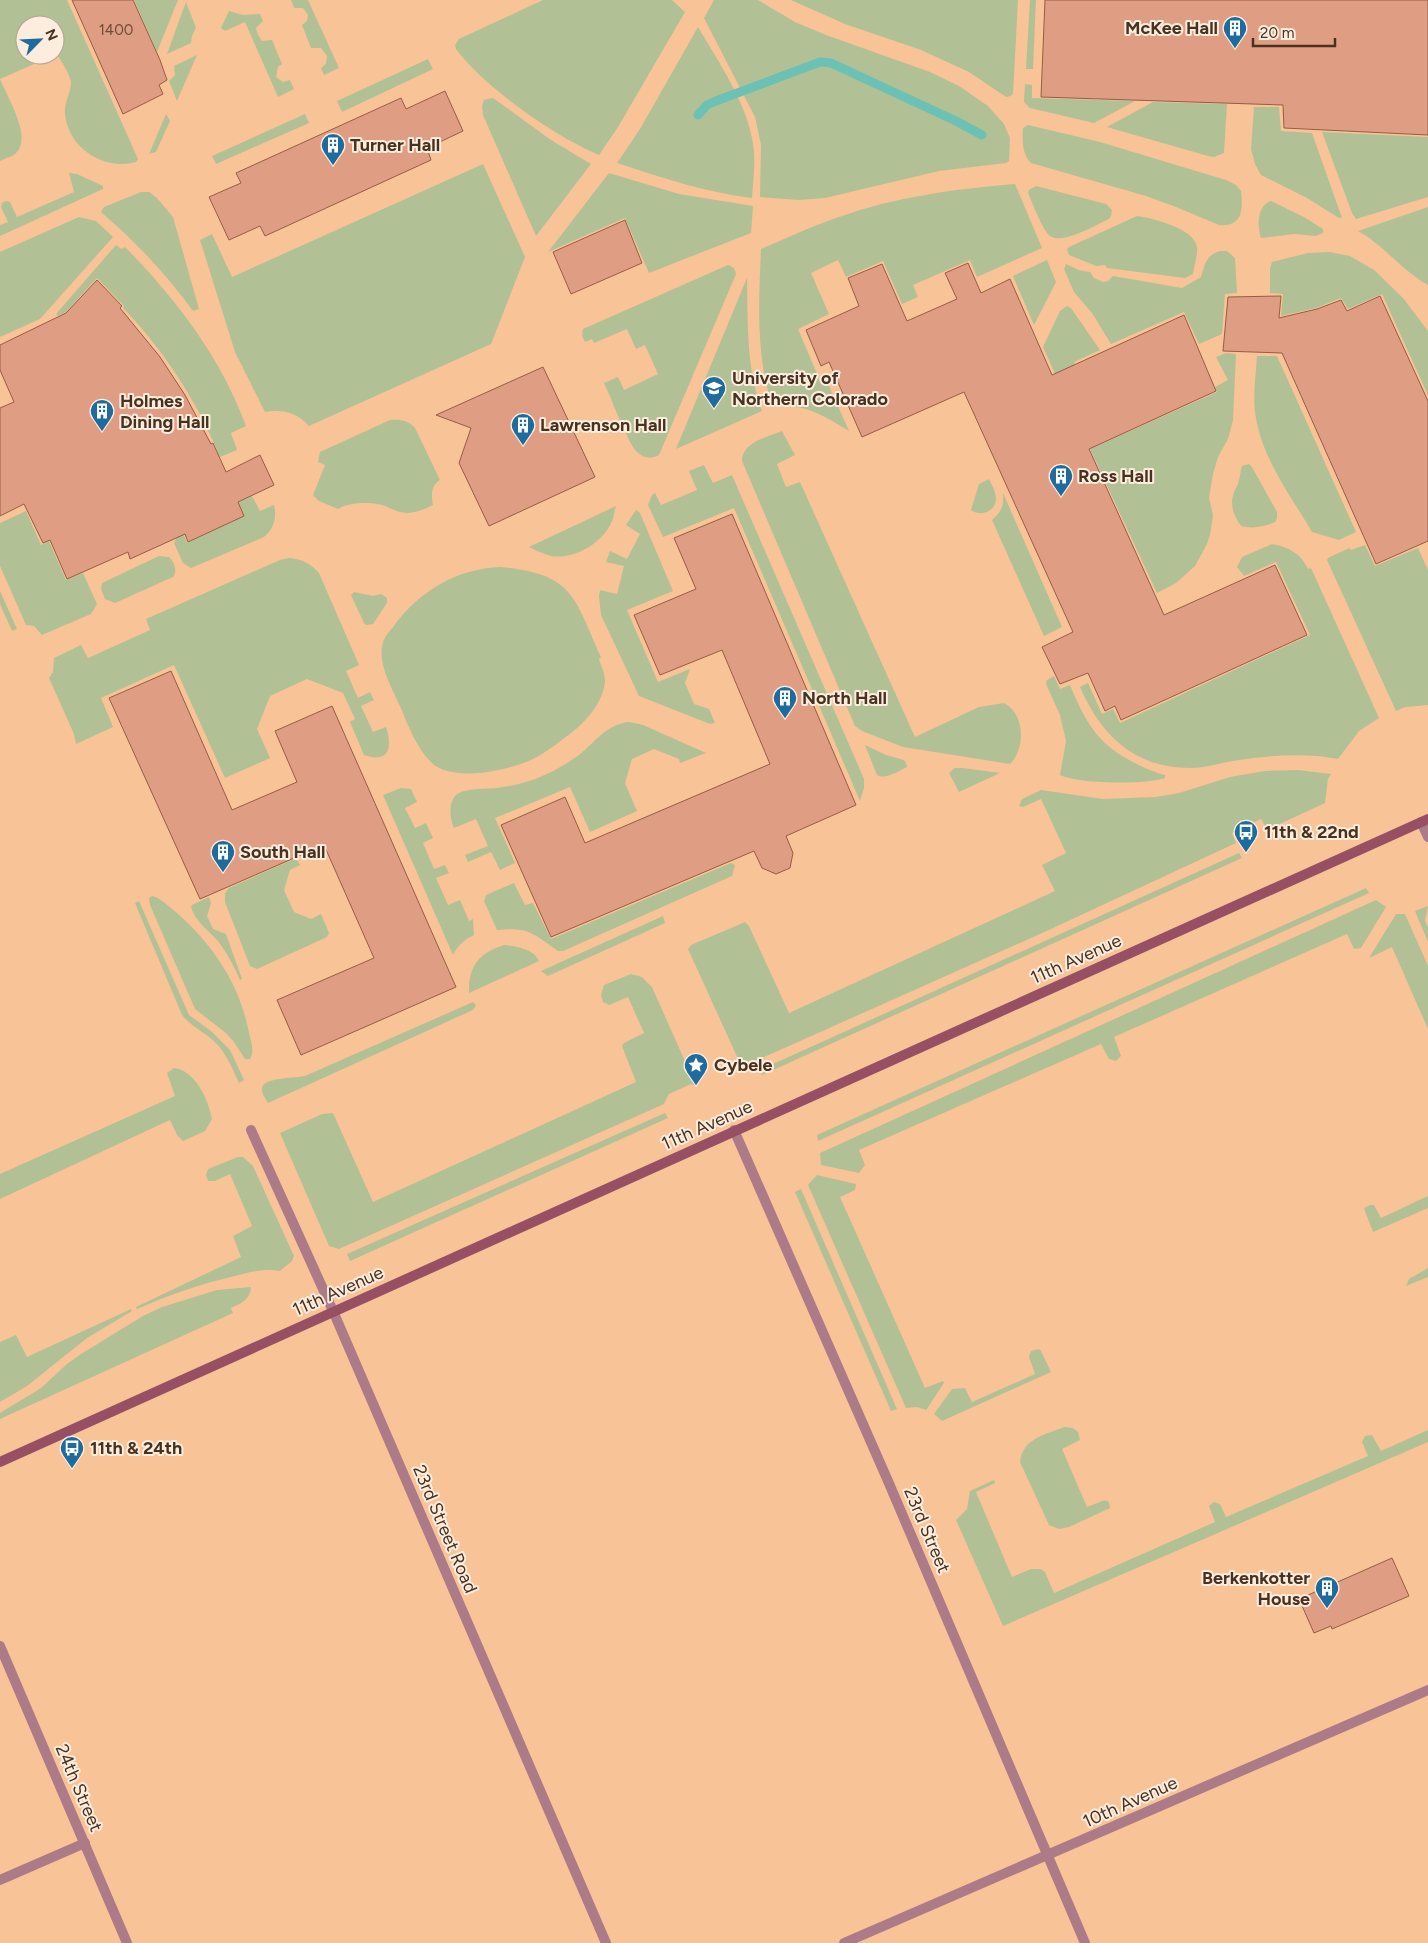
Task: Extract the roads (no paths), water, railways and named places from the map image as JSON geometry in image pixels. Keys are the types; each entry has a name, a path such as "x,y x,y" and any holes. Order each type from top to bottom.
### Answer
{"main road":[{"name":"11th Avenue","path":"0,1462 1425,820"}],"street":[{"path":"1425,820 1428,837"},
{"name":"23rd Street Road","path":"251,1130 333,1311 606,1943"},
{"name":"23rd Street","path":"734,1130 888,1481 1086,1943"},
{"name":"24th Street","path":"0,1646 127,1943"},
{"name":"10th Avenue","path":"844,1943 1428,1690"},
{"path":"0,1880 85,1842"}],"waterway":[{"path":"698,115 707,105 716,101 820,62 831,63 982,135"}],"place":[{"name":"McKee Hall","path":"1235,49"},
{"name":"Turner Hall","path":"333,166"},
{"name":"University of Northern Colorado","path":"714,409"},
{"name":"Holmes Dining Hall","path":"102,432"},
{"name":"Lawrenson Hall","path":"523,446"},
{"name":"Ross Hall","path":"1061,497"},
{"name":"North Hall","path":"785,719"},
{"name":"11th & 22nd","path":"1246,853"},
{"name":"South Hall","path":"223,873"},
{"name":"Cybele","path":"696,1086"},
{"name":"11th & 24th","path":"72,1469"},
{"name":"Berkenkotter House","path":"1327,1609"}]}
